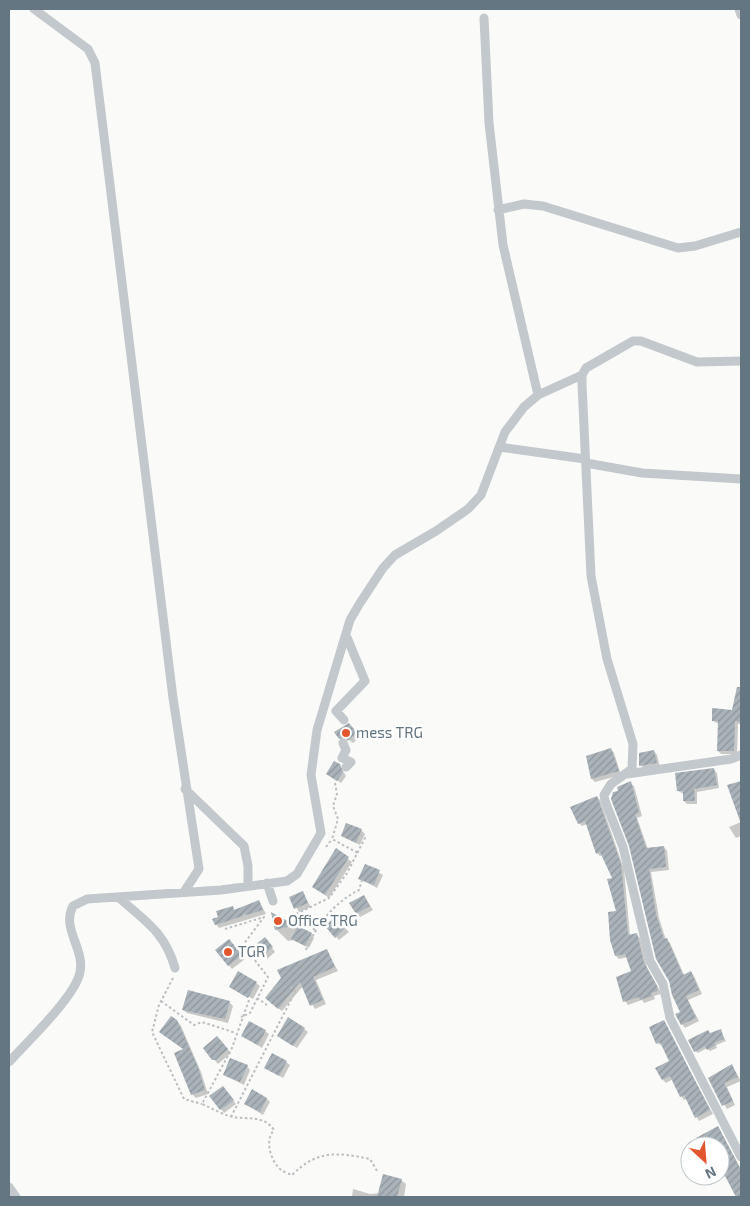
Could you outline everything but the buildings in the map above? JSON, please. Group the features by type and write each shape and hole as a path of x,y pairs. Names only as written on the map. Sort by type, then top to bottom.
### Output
{"street":[{"path":"34,9 88,49 95,63 185,788 199,869 184,892"},
{"path":"739,9 741,15"},
{"path":"484,18 489,123 503,245 538,395"},
{"path":"498,210 524,204 543,206 678,248 695,246 741,232"},
{"path":"9,1062 78,981 80,960 68,921 73,906 88,899 184,892 287,881 297,874 321,833 311,776 312,762 317,730 350,620 383,568 408,545 436,531 468,508 481,495 505,432 524,407 538,395 582,375 592,363 633,342 642,341 697,362 741,362"},
{"path":"582,375 590,576 607,659 633,744 632,769 611,784 604,795 623,846 650,961 663,984 670,1018 741,1157"},
{"path":"499,447 586,461 642,473 741,479"},
{"path":"344,720 336,711 365,682 346,635"},
{"path":"342,744 346,750 342,758 351,762 346,768"},
{"path":"627,774 731,759 741,754"},
{"path":"185,788 244,846 248,866 248,886"},
{"path":"267,883 273,901"},
{"path":"118,897 161,936 169,948 175,968"},
{"path":"9,1187 16,1197"}],"path":[{"path":"335,783 337,794 333,806 338,819 332,839 358,853"},
{"path":"315,930 296,914 329,898 358,853 365,838 359,834"},
{"path":"306,950 315,930 348,896 359,890 362,880"},
{"path":"225,929 264,917 243,945 268,977 250,1013 241,1017"},
{"path":"175,968 172,984 161,1001 152,1032 184,1099 202,1104 231,1117 251,1116 270,1125 274,1130 268,1143 271,1154 281,1170 292,1175 307,1161 331,1153 370,1159 377,1171"},
{"path":"231,1117 295,992 290,986"},
{"path":"257,998 267,1005"},
{"path":"202,1104 232,1048 248,1000"},
{"path":"161,1001 194,1025 202,1022 236,1033"}],"place":[{"name":"mess TRG","path":"346,733"},
{"name":"Office TRG","path":"278,921"},
{"name":"TGR","path":"228,952"}]}
